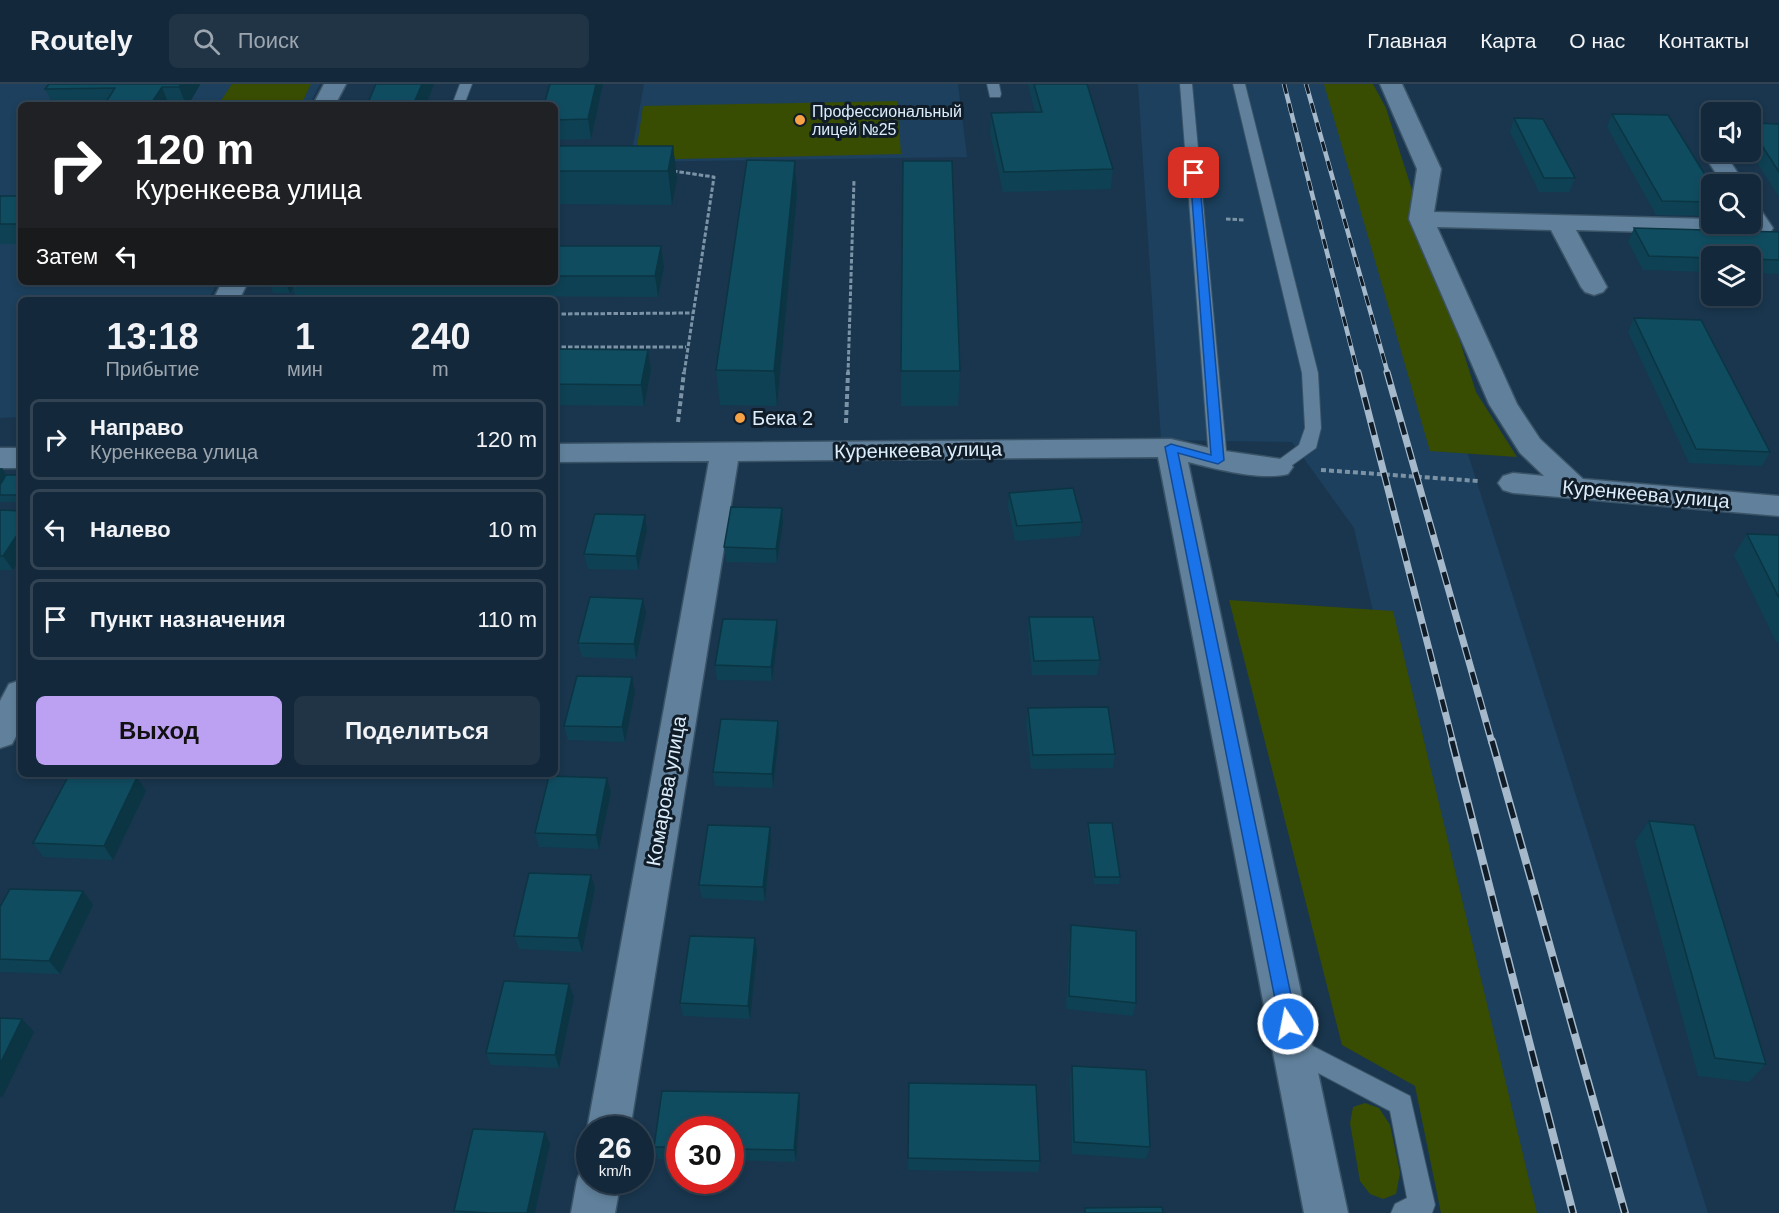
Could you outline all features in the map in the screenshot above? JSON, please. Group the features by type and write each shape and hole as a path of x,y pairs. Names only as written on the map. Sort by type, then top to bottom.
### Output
{"street":[{"path":"326,102 335,84"},
{"path":"1391,84 1429,169 1421,219 1503,404 1530,446 1573,487"},
{"path":"1421,219 1560,223 1764,223"},
{"path":"1560,223 1594,287"},
{"path":"1171,447 1326,1213"},
{"name":"Куренкеева улица","path":"558,453 1171,447 1218,460 1278,467"},
{"name":"Комарова улица","path":"610,1116 725,452"},
{"path":"0,458 18,458"},
{"name":"Куренкеева улица","path":"1513,483 1779,506"},
{"path":"0,734 18,699"},
{"path":"593,1213 596,1194"}],"lane":[{"path":"459,102 466,84"},
{"path":"1186,84 1218,460"},
{"path":"1239,84 1310,373 1313,428 1307,448 1278,467"},
{"path":"1293,1047 1401,1104 1422,1205 1404,1213"}],"path":[{"path":"669,171 714,177 687,347 677,432"},
{"path":"845,450 854,180"},
{"path":"1197,218 1273,221"},
{"path":"558,314 692,313"},
{"path":"558,347 687,347"},
{"path":"1278,467 1513,483"}],"shaded area":[{"path":"0,84 320,84 311,102 18,102 18,285 216,285 210,297 18,297 18,417 0,418"},
{"name":"Профессиональный лицей №25","path":"644,84 958,84 967,157 630,162"},
{"path":"1138,84 1351,84 1708,1213 1510,1213 1354,528 1292,442 1161,440"}],"green space":[{"path":"232,84 311,84 302,102 220,102"},
{"path":"1324,84 1373,84 1386,108 1476,392 1517,457 1430,451"},
{"path":"897,101 901,154 635,160 643,106"},
{"path":"1229,600 1393,611 1537,1213 1441,1213 1415,1086 1342,1045"},
{"path":"1365,1103 1379,1108 1390,1125 1400,1173 1396,1194 1383,1199 1370,1194 1360,1181 1350,1123 1353,1107"}],"building":[{"path":"49,84 181,84 179,87 162,87 152,102 106,102 115,88 45,89"},
{"path":"376,84 422,84 414,102 368,102"},
{"path":"550,84 596,84 588,119 558,120 558,102 545,102"},
{"path":"1034,84 1087,84 1113,169 1004,172 991,113 1042,112"},
{"path":"1612,114 1668,115 1705,174 1701,174 1701,202 1662,201"},
{"path":"1514,118 1543,119 1575,178 1544,178"},
{"path":"1761,123 1779,124 1779,172 1761,144"},
{"path":"558,146 673,146 668,171 558,171"},
{"path":"747,160 795,161 774,371 716,370"},
{"path":"903,161 952,161 960,371 901,371"},
{"path":"0,196 18,196 18,224 0,224"},
{"path":"1634,228 1701,230 1701,234 1779,232 1779,260 1761,259 1761,246 1701,246 1701,258 1649,256"},
{"path":"558,246 661,246 655,276 558,276"},
{"path":"1634,318 1701,320 1770,452 1696,449"},
{"path":"558,349 648,350 641,385 558,384"},
{"path":"6,475 18,475 18,495 0,495 0,485"},
{"path":"1073,488 1082,522 1017,526 1009,493"},
{"path":"731,507 782,508 776,549 724,547"},
{"path":"0,510 18,511 18,534 3,556 0,556"},
{"path":"595,514 645,515 636,556 584,554"},
{"path":"1747,534 1779,535 1779,598"},
{"path":"590,597 643,599 634,644 578,643"},
{"path":"1029,617 1093,617 1100,660 1034,661"},
{"path":"723,619 777,620 771,667 715,665"},
{"path":"577,676 632,677 622,727 564,726"},
{"path":"1108,707 1115,754 1033,755 1028,708"},
{"path":"721,719 778,721 772,774 713,772"},
{"path":"68,777 137,777 104,846 33,843"},
{"path":"549,777 607,778 596,835 535,833"},
{"path":"1649,821 1694,825 1766,1064 1715,1058"},
{"path":"1088,823 1112,823 1120,877 1095,877"},
{"path":"708,825 770,827 763,887 699,885"},
{"path":"529,873 591,875 578,938 514,936"},
{"path":"10,889 83,891 49,961 0,959 0,907"},
{"path":"1071,925 1136,931 1136,1003 1069,996"},
{"path":"690,936 755,938 748,1006 680,1003"},
{"path":"504,981 569,984 555,1055 486,1053"},
{"path":"0,1018 22,1019 0,1064"},
{"path":"1072,1066 1146,1070 1150,1147 1074,1142"},
{"path":"909,1083 1036,1085 1040,1161 908,1158"},
{"path":"662,1091 799,1093 794,1150 744,1149 744,1116 666,1116 666,1147 654,1147"},
{"path":"473,1129 545,1132 527,1213 454,1211"},
{"path":"1162,1207 1163,1213 1085,1213 1085,1208"}],"railway":[{"path":"1284,84 1358,374"},
{"path":"1306,84 1388,374"},
{"path":"1358,372 1453,743"},
{"path":"1387,372 1492,743"},
{"path":"1452,741 1573,1213"},
{"path":"1492,741 1625,1213"}],"place":[{"name":"Профессиональный лицей №25","path":"800,120"},
{"name":"Бека 2","path":"740,418"}],"route":[{"path":"1194,173 1218,460 1171,447 1288,1024"}]}
